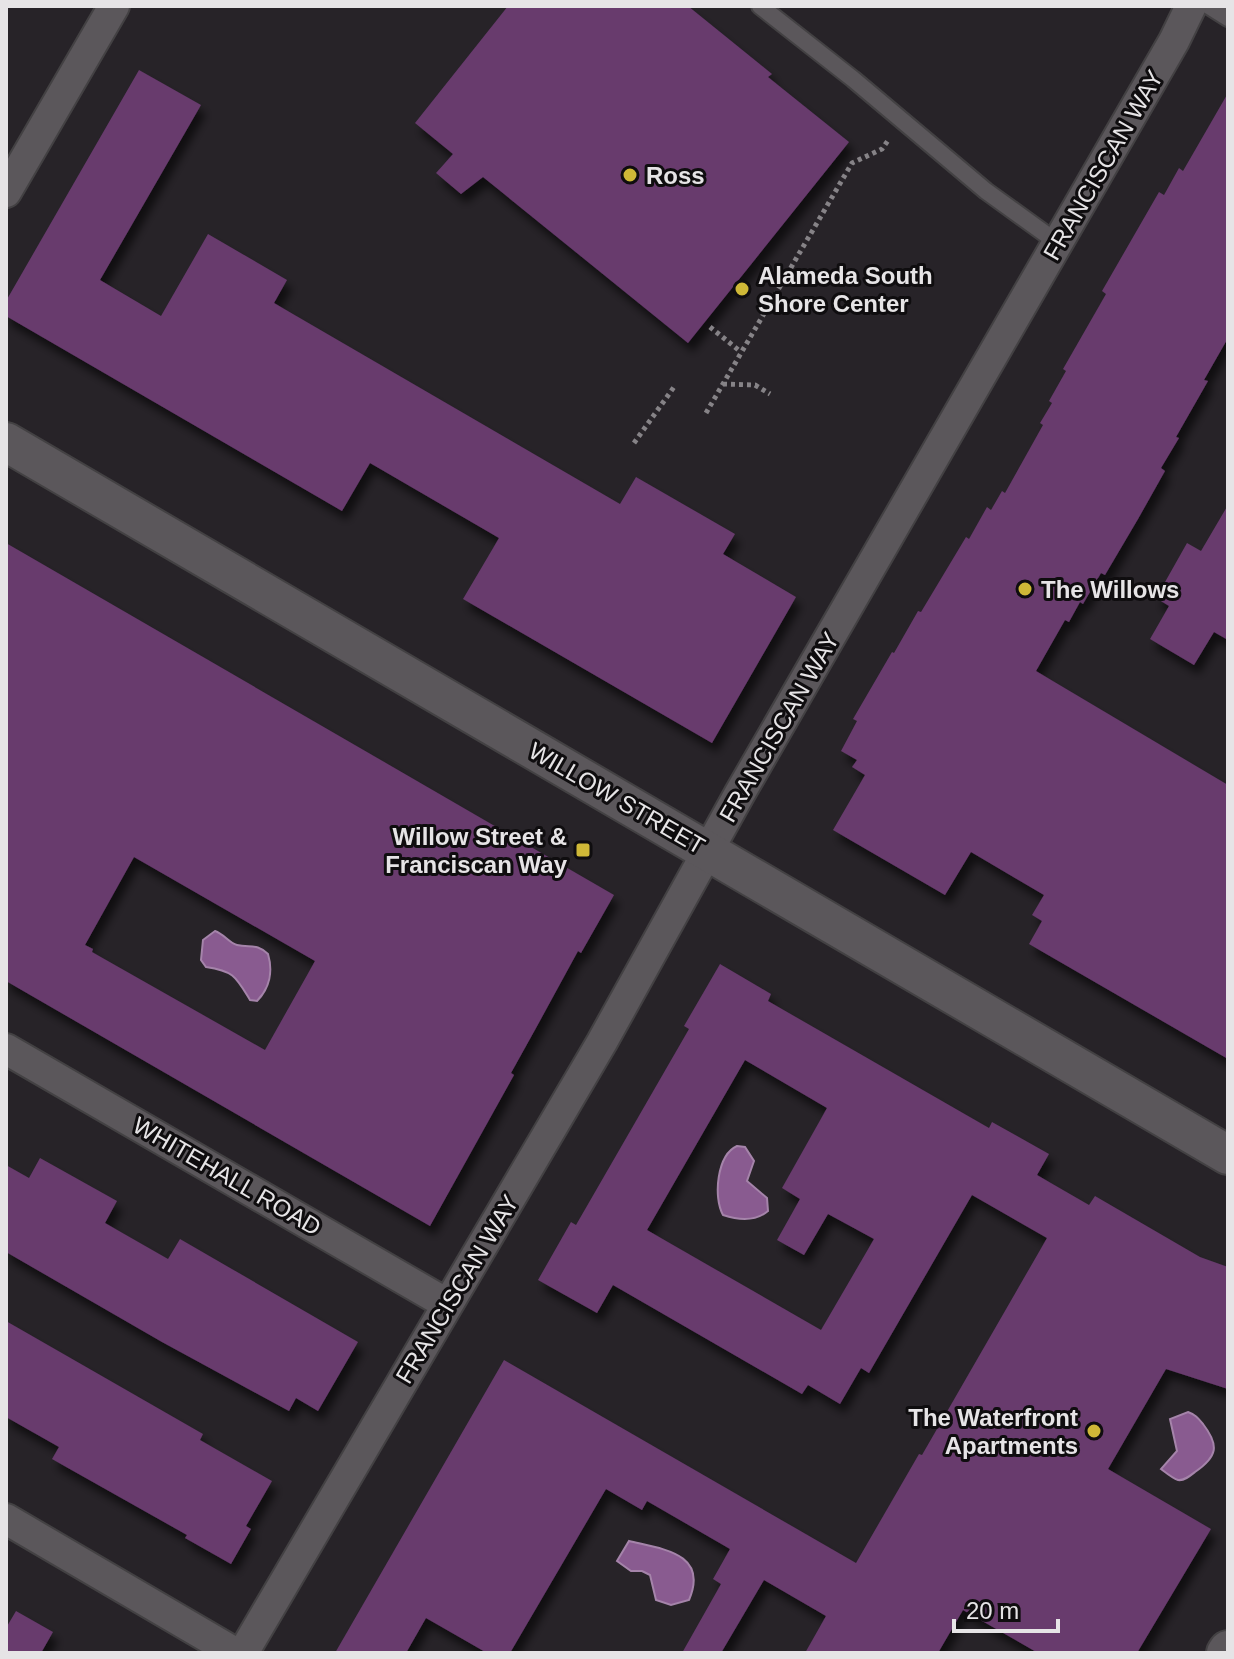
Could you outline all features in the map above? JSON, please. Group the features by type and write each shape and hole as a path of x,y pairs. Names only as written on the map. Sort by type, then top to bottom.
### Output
{"street":[{"path":"6,192 114,6"},
{"name":"FRANCISCAN WAY","path":"243,1653 602,1042 755,766 1174,41 1191,6"},
{"name":"WILLOW STREET","path":"6,442 1228,1155"},
{"name":"WHITEHALL ROAD","path":"6,1049 447,1304"},
{"path":"6,1519 235,1653"}],"lane":[{"path":"760,6 986,191 1058,243"},
{"path":"1209,6 1228,18"}],"path":[{"path":"706,413 852,163 882,149 902,120"},
{"path":"710,327 741,352"},
{"path":"723,384 755,385 770,394"},
{"path":"634,443 674,387"}],"shaded area":[{"path":"215,931 234,944 257,947 268,954 269,979 257,1001 250,1000 233,976 206,967 201,960 203,940"},
{"path":"737,1146 745,1147 754,1161 747,1181 767,1198 768,1211 763,1215 740,1219 723,1215 718,1198 721,1167 730,1151"},
{"path":"1188,1412 1198,1418 1208,1432 1214,1451 1202,1467 1187,1478 1178,1480 1161,1469 1177,1451 1170,1419"},
{"path":"629,1541 668,1551 688,1563 694,1584 689,1600 671,1605 656,1600 650,1575 631,1571 617,1561"}],"building":[{"name":"Ross","path":"508,6 688,6 772,74 768,77 849,142 688,343 483,177 461,194 436,173 453,154 415,123"},
{"path":"139,70 201,105 100,280 161,316 208,234 287,280 274,303 620,504 636,477 735,534 723,554 796,597 712,743 463,599 499,538 370,463 342,511 6,316 6,301"},
{"name":"The Willows","path":"1228,93 1228,338 1161,468 1165,471 1138,519 1105,575 1101,573 1069,622 1065,620 1036,671 1228,785 1228,1059 1029,944 1042,921 1032,915 1044,895 971,852 945,895 833,830 865,775 852,767 857,760 841,751 857,721 853,719 966,537 969,539 987,507 991,510 1002,491 1005,493 1043,425 1040,423 1052,403 1049,401 1066,371 1063,369 1106,294 1102,291 1159,192 1164,195 1179,168 1183,171"},
{"path":"1228,505 1228,640 1214,632 1194,665 1150,639 1169,606 1156,598 1187,543 1201,551"},
{"path":"6,543 614,895 581,953 578,951 511,1073 514,1075 430,1226 6,981","holes":["134,857 315,961 265,1050 92,952 93,949 85,945"]},
{"path":"720,964 771,994 768,1001 989,1128 992,1122 1049,1154 1037,1175 1089,1205 1095,1196 1200,1257 1228,1267 1228,1389 1166,1369 1108,1469 1211,1529 1137,1653 1038,1653 963,1610 938,1653 805,1653 826,1616 764,1580 721,1653 682,1653 721,1584 713,1579 730,1549 647,1501 642,1510 606,1489 510,1653 487,1653 426,1618 406,1653 335,1653 504,1360 856,1563 1047,1238 972,1195 869,1373 861,1368 840,1404 808,1385 802,1394 613,1285 597,1313 538,1280 571,1222 576,1225 689,1029 684,1026","holes":["745,1060 827,1108 782,1188 800,1199 777,1240 804,1255 828,1214 874,1239 821,1330 647,1230"]},
{"path":"40,1158 117,1201 105,1223 168,1259 180,1239 358,1342 318,1411 296,1398 289,1411 6,1252 6,1165 29,1178"},
{"path":"6,1321 203,1434 200,1440 272,1481 246,1526 251,1529 231,1564 185,1538 187,1535 52,1459 59,1447 6,1417"},
{"path":"16,1611 53,1632 41,1653 6,1653 6,1628"}],"place":[{"name":"Ross","path":"630,175"},
{"name":"Alameda South Shore Center","path":"742,289"},
{"name":"The Willows","path":"1025,589"},
{"name":"Willow Street & Franciscan Way","path":"583,850"},
{"name":"The Waterfront Apartments","path":"1094,1431"}]}
